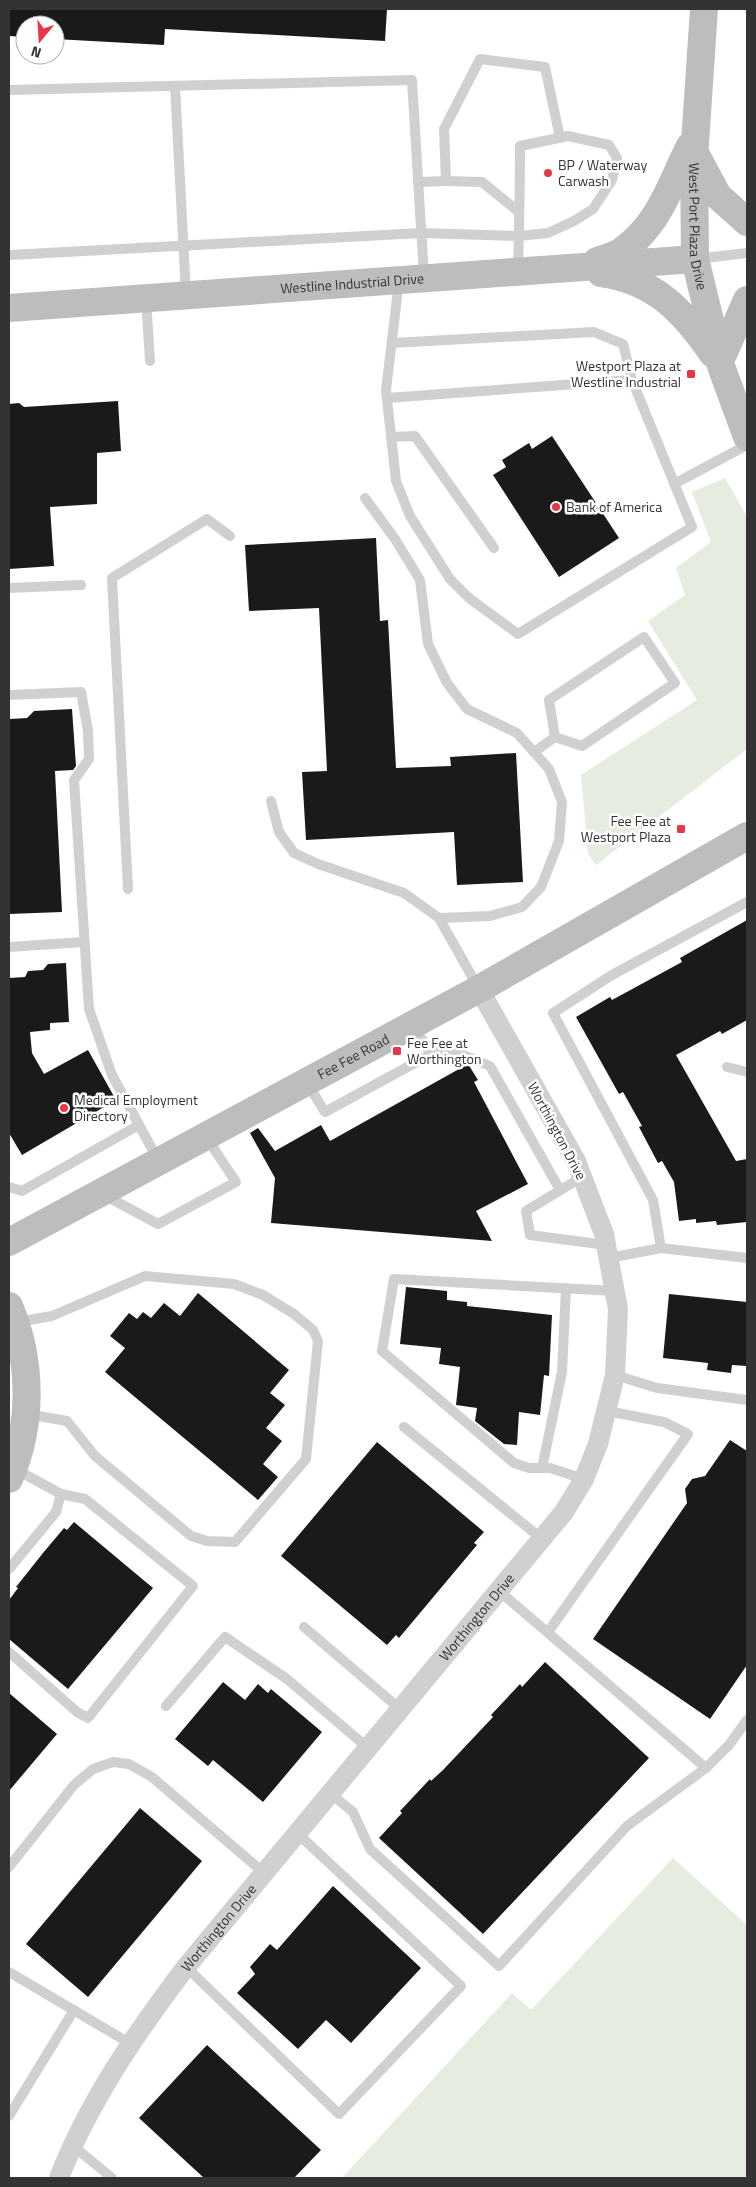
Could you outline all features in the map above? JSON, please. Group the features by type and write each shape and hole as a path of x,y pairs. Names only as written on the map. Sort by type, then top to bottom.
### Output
{"street":[{"name":"West Port Plaza Drive","path":"704,9 696,144 695,260 721,363 747,437"},
{"path":"696,144 708,182 718,196 747,222"},
{"path":"572,268 621,252 656,217 671,191 682,162 696,144"},
{"name":"Westline Industrial Drive","path":"9,308 695,260"},
{"path":"572,268 608,274 640,284 662,295 701,337 721,363"},
{"path":"721,363 747,300"},
{"name":"Fee Fee Road","path":"9,1242 479,989 747,836"},
{"name":"Worthington Drive","path":"58,2178 72,2145 100,2093 131,2044 186,1967 564,1512 584,1479 598,1444 615,1375 618,1309 604,1234 576,1161 479,989"},
{"path":"11,1473 26,1414 26,1370 12,1314"}],"lane":[{"path":"446,181 444,129 480,58 545,67 560,138"},
{"path":"9,90 412,80 421,233 412,279 392,344 387,398 396,481 406,507 445,571 469,598 518,634 692,526 632,380 622,344 594,332 392,344"},
{"path":"174,86 186,295"},
{"path":"9,255 183,244 421,233 519,236 548,233 574,221 593,209 612,180 618,158 609,145 568,136 520,146 519,236 518,272"},
{"path":"418,182 482,182 519,212"},
{"path":"695,260 747,253"},
{"path":"146,298 150,361"},
{"path":"387,398 632,380"},
{"path":"391,437 415,436 494,548"},
{"path":"674,484 747,445"},
{"path":"364,498 395,539 420,580 428,644 447,683 467,709 517,732 549,769 562,802 558,841 541,887 522,907 490,916 439,918"},
{"path":"128,888 112,578 208,519 230,536"},
{"path":"9,588 81,585"},
{"path":"644,637 675,683 582,746 555,737 549,700 644,637"},
{"path":"9,695 81,692 88,732 89,759 74,780 89,1009 112,1075 158,1162"},
{"path":"534,752 555,737"},
{"path":"272,801 279,832 294,853 318,864 404,893 439,918 479,989"},
{"path":"660,1248 653,1200 553,1013 612,974 747,902"},
{"path":"9,947 84,942"},
{"path":"412,1025 431,1054"},
{"path":"306,1082 325,1112 444,1047 490,1066 560,1190"},
{"path":"727,1067 747,1072"},
{"path":"9,1187 22,1191 139,1125"},
{"path":"101,1193 158,1224 236,1182 206,1136"},
{"path":"582,1177 526,1211 530,1235 608,1251 660,1248 747,1258"},
{"path":"12,1314 52,1316 145,1276 234,1284 256,1292 294,1314 313,1330 318,1341 306,1459 235,1542 207,1541 192,1536 95,1456 67,1421 26,1414"},
{"path":"584,1479 550,1468 529,1468 514,1463 382,1351 394,1279 615,1291"},
{"path":"542,1468 562,1372 566,1288"},
{"path":"615,1375 657,1388 747,1400"},
{"path":"548,1632 688,1434 664,1422 607,1411"},
{"path":"404,1427 542,1539"},
{"path":"9,1652 77,1712 88,1718 193,1586 85,1499 61,1494 11,1473"},
{"path":"9,1569 56,1512 61,1494"},
{"path":"499,1591 706,1768"},
{"path":"304,1627 400,1710"},
{"path":"166,1706 225,1636 287,1679 368,1748"},
{"path":"330,1793 353,1812 370,1849 499,1966 627,1826 706,1768 730,1745 747,1720"},
{"path":"9,1867 74,1785 93,1769 113,1762 129,1764 152,1777 264,1873"},
{"path":"186,1967 339,2114 461,1986 298,1833"},
{"path":"9,1972 131,2044"},
{"path":"9,2116 74,2010"},
{"path":"72,2145 112,2178"}],"shaded area":[{"path":"725,478 747,517 747,749 596,865 588,854 581,775 697,700 648,621 685,595 676,568 711,542 692,492"},
{"path":"673,1858 747,1925 747,2178 342,2178 512,1993 531,2010"}],"building":[{"path":"9,9 387,9 385,41 165,29 164,45 65,40 65,15 15,15 15,36 9,36"},
{"path":"118,401 121,451 97,453 97,504 50,507 54,566 9,569 9,404 19,403 24,407"},
{"name":"Bank of America","path":"552,436 619,538 559,577 493,475 506,467 502,460 529,443 532,449"},
{"path":"376,538 380,621 388,620 396,768 451,766 450,757 516,753 523,882 457,885 454,832 306,840 302,772 327,771 319,608 249,611 245,545"},
{"path":"72,709 76,766 73,770 55,771 62,912 9,914 9,719 27,718 34,711"},
{"path":"747,920 747,1020 722,1034 720,1031 676,1055 736,1161 747,1159 747,1222 717,1225 716,1221 696,1223 696,1219 679,1221 674,1182 662,1161 658,1163 639,1127 642,1126 623,1092 619,1094 576,1017 610,997 612,1000 682,962 680,958"},
{"path":"66,963 69,1022 50,1023 50,1030 30,1032 32,1053 44,1074 88,1050 116,1100 22,1155 9,1133 9,978 25,977 28,971 43,970 48,964"},
{"path":"468,1064 478,1080 474,1082 528,1184 476,1211 492,1241 271,1223 275,1178 250,1133 258,1128 275,1151 321,1125 330,1141"},
{"path":"406,1287 447,1291 447,1300 467,1302 467,1306 552,1315 549,1376 544,1375 540,1415 519,1412 517,1445 504,1444 475,1421 477,1408 456,1405 460,1367 439,1364 441,1348 400,1344"},
{"path":"198,1293 289,1370 270,1393 285,1405 266,1428 282,1441 263,1464 278,1477 258,1500 105,1372 125,1348 110,1336 129,1313 137,1319 143,1312 151,1318 164,1303 180,1316"},
{"path":"669,1294 747,1302 747,1366 732,1365 731,1373 707,1370 708,1363 663,1358"},
{"path":"730,1440 747,1451 747,1665 710,1719 593,1639 687,1503 685,1489 692,1479 705,1476"},
{"path":"377,1442 484,1532 474,1543 477,1545 399,1638 396,1635 387,1645 281,1556"},
{"path":"74,1522 153,1588 68,1689 9,1639 9,1600 18,1588 16,1587 43,1553 64,1528 67,1530"},
{"path":"545,1662 649,1758 483,1934 379,1838 402,1813 400,1811 430,1779 431,1781 443,1770 493,1717 491,1715 520,1684 522,1687"},
{"path":"223,1682 245,1700 258,1684 268,1693 271,1689 322,1732 263,1802 213,1760 208,1766 175,1739"},
{"path":"9,1693 57,1734 9,1791"},
{"path":"140,1808 202,1861 88,1997 26,1944"},
{"path":"333,1886 421,1968 351,2043 326,2020 298,2049 237,1993 255,1974 250,1967 270,1944 277,1950"},
{"path":"207,2045 321,2150 294,2178 204,2178 139,2118"}],"place":[{"name":"BP / Waterway Carwash","path":"548,173"},
{"name":"Westport Plaza at Westline Industrial","path":"691,374"},
{"name":"Bank of America","path":"556,507"},
{"name":"Fee Fee at Westport Plaza","path":"681,829"},
{"name":"Fee Fee at Worthington","path":"397,1051"},
{"name":"Medical Employment Directory","path":"64,1108"}]}
